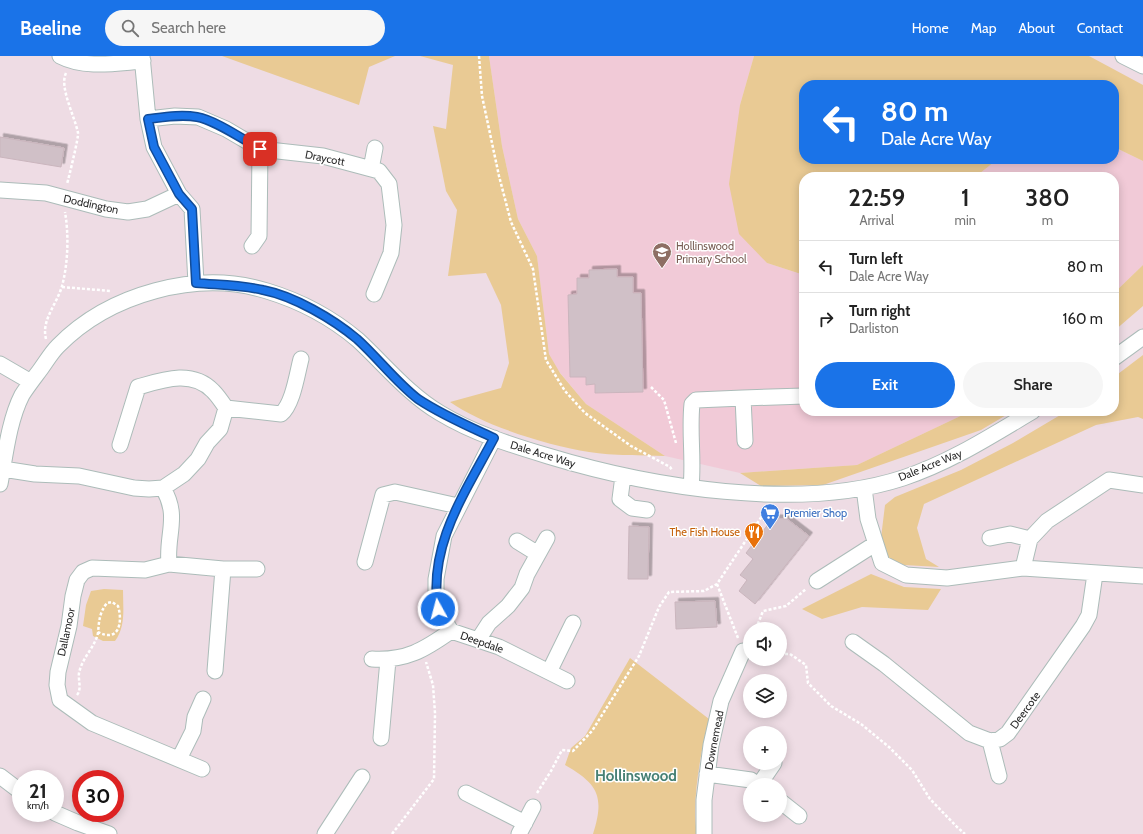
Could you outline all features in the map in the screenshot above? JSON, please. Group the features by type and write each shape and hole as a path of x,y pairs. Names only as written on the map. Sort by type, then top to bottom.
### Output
{"street":[{"path":"1123,56 1143,66"},
{"path":"66,59 107,63 142,58 148,119 154,147 179,194 192,209 196,283"},
{"name":"Draycott","path":"148,119 175,116 198,117 226,129 260,149 323,156 379,171 389,184 394,226 390,253 374,294"},
{"path":"371,169 375,148"},
{"path":"252,246 259,236 260,149"},
{"name":"Doddington","path":"0,190 46,193 106,209 128,212 147,209 179,194"},
{"name":"Dale Acre Way","path":"0,484 12,426 22,396 50,356 63,342 103,312 145,293 196,283 232,285 264,290 297,302 324,316 356,339 417,397 442,414 494,438 583,467 623,476 686,487 772,493 816,493 864,488 903,478 966,451 1025,416"},
{"path":"1119,354 1143,337"},
{"path":"120,445 138,387 171,377 198,380 213,390 226,408 274,415 281,414 286,410 301,359"},
{"path":"0,364 32,382"},
{"path":"686,487 693,463 692,404 696,400 799,396"},
{"path":"743,398 745,440"},
{"path":"3,469 35,474 79,476 134,488 163,488 184,474 198,459 207,443 220,429 226,408"},
{"name":"Deepdale","path":"494,438 444,536 436,579 438,609 451,632 499,647 567,681"},
{"path":"623,476 620,498 632,508 647,510"},
{"path":"1023,568 1030,540 1047,521 1109,480 1143,484"},
{"path":"163,488 170,501 173,515 167,549 169,564"},
{"path":"864,488 868,519 882,563 906,575 947,578 1023,568 1143,576"},
{"path":"365,562 383,495 395,492 458,506"},
{"path":"990,538 1010,534 1030,540"},
{"path":"478,640 489,623 515,598 547,538"},
{"path":"517,541 538,554"},
{"path":"817,581 875,544"},
{"name":"Dallamoor","path":"202,769 92,723 60,700 57,685 58,672 77,580 83,572 92,568 145,570 169,564 223,569 257,569"},
{"path":"215,671 223,569"},
{"name":"Deercote","path":"990,741 1000,739 1008,733 1083,626 1090,609 1095,574"},
{"path":"549,672 573,623"},
{"path":"372,659 388,660 422,651 451,632"},
{"path":"853,642 884,664 969,733 990,741 999,776"},
{"name":"Downemead","path":"704,834 704,800 707,774 721,701 743,651"},
{"path":"381,738 388,660"},
{"path":"178,759 193,731 195,717 203,699"},
{"path":"707,774 743,779"},
{"path":"0,776 12,785"},
{"path":"328,829 362,776"},
{"path":"466,793 522,828 533,807"},
{"path":"787,807 799,816"},
{"path":"64,816 109,834"}],"path":[{"path":"479,56 482,96 499,176 511,222 533,269 546,360 565,391 585,413 631,446 670,467 686,487"},
{"path":"50,356 44,330 62,287 66,267 66,217 63,198 79,135 66,92 64,76 66,59"},
{"path":"62,287 116,292"},
{"path":"651,387 664,400 677,448"},
{"path":"533,807 537,793 562,750 573,751 592,731 639,656 659,607 669,592 704,591 718,584 767,511 772,493"},
{"path":"759,622 763,611 786,606 817,581"},
{"path":"718,584 743,651"},
{"path":"72,710 77,704 74,699 79,692 79,673 98,632 97,628 102,608 107,603 112,602 118,606 120,618 116,632 112,636 105,636 98,632"},
{"path":"392,834 434,779 435,713 433,685 422,651"},
{"path":"787,654 790,654 806,665 808,683 831,706 861,724 889,747 912,770 930,799 965,834"}],"shaded area":[{"path":"222,56 395,56 369,67 359,105"},
{"path":"420,56 489,56 502,146 518,219 537,256 549,354 560,373 586,404 665,456 618,455 589,452 554,445 498,427 464,411 450,402 501,388 509,363 501,305 486,273 448,276 457,210 446,191 433,126 446,129 453,65"},
{"name":"Hollinswood Primary School","path":"489,56 754,56 740,105 767,263 799,273 799,416 960,416 857,465 740,473 665,456 586,404 557,369 549,354 537,256 518,219 502,146"},
{"path":"754,56 1089,56 1143,85 1143,161 1119,149 1119,80 799,80 799,164 992,164 981,172 799,172 799,273 767,263 739,234 729,184 740,105"},
{"path":"1119,149 1143,161 1143,265 1119,288 1119,172 981,172 992,164 1119,164"},
{"path":"1143,265 1143,306 1119,327 1119,288"},
{"path":"1143,355 1143,419 1138,417 1096,425 924,504 917,528 926,559 939,567 904,565 887,557 881,538 885,505 895,497 961,470 1013,443 1059,416 1119,416 1119,373"},
{"path":"960,416 1005,416 981,430 823,485 761,486 740,473 857,465"},
{"path":"871,574 904,587 941,589 928,610 862,607 822,619 802,609"},
{"path":"104,589 123,590 122,623 119,635 115,641 103,641 93,636 92,629 83,626 86,605 91,591"},
{"path":"630,658 709,719 700,761 696,792 695,821 697,834 593,834 597,821 598,810 596,792 585,778 565,765 571,748 585,736"}],"building":[{"path":"0,137 64,148 61,167 0,157"},
{"path":"617,269 617,277 633,277 633,293 641,293 643,392 595,393 595,384 586,385 586,377 570,377 568,295 577,294 577,278 589,278 589,270"},
{"path":"773,518 787,519 809,536 755,604 739,591 747,580 740,575 753,559 746,553"},
{"path":"629,526 649,527 648,579 628,579"},
{"path":"715,601 717,627 676,629 675,602"}],"place":[{"name":"Hollinswood Primary School","path":"662,269"},
{"name":"Premier Shop","path":"770,530"},
{"name":"The Fish House","path":"754,549"}],"district":[{"name":"Hollinswood","path":"636,776"}],"route":[{"path":"260,149 226,129 198,117 175,116 148,119 154,147 179,194 192,209 196,283 232,285 264,290 297,302 324,316 356,339 417,397 442,414 494,438 444,536 436,579 438,609"}]}
